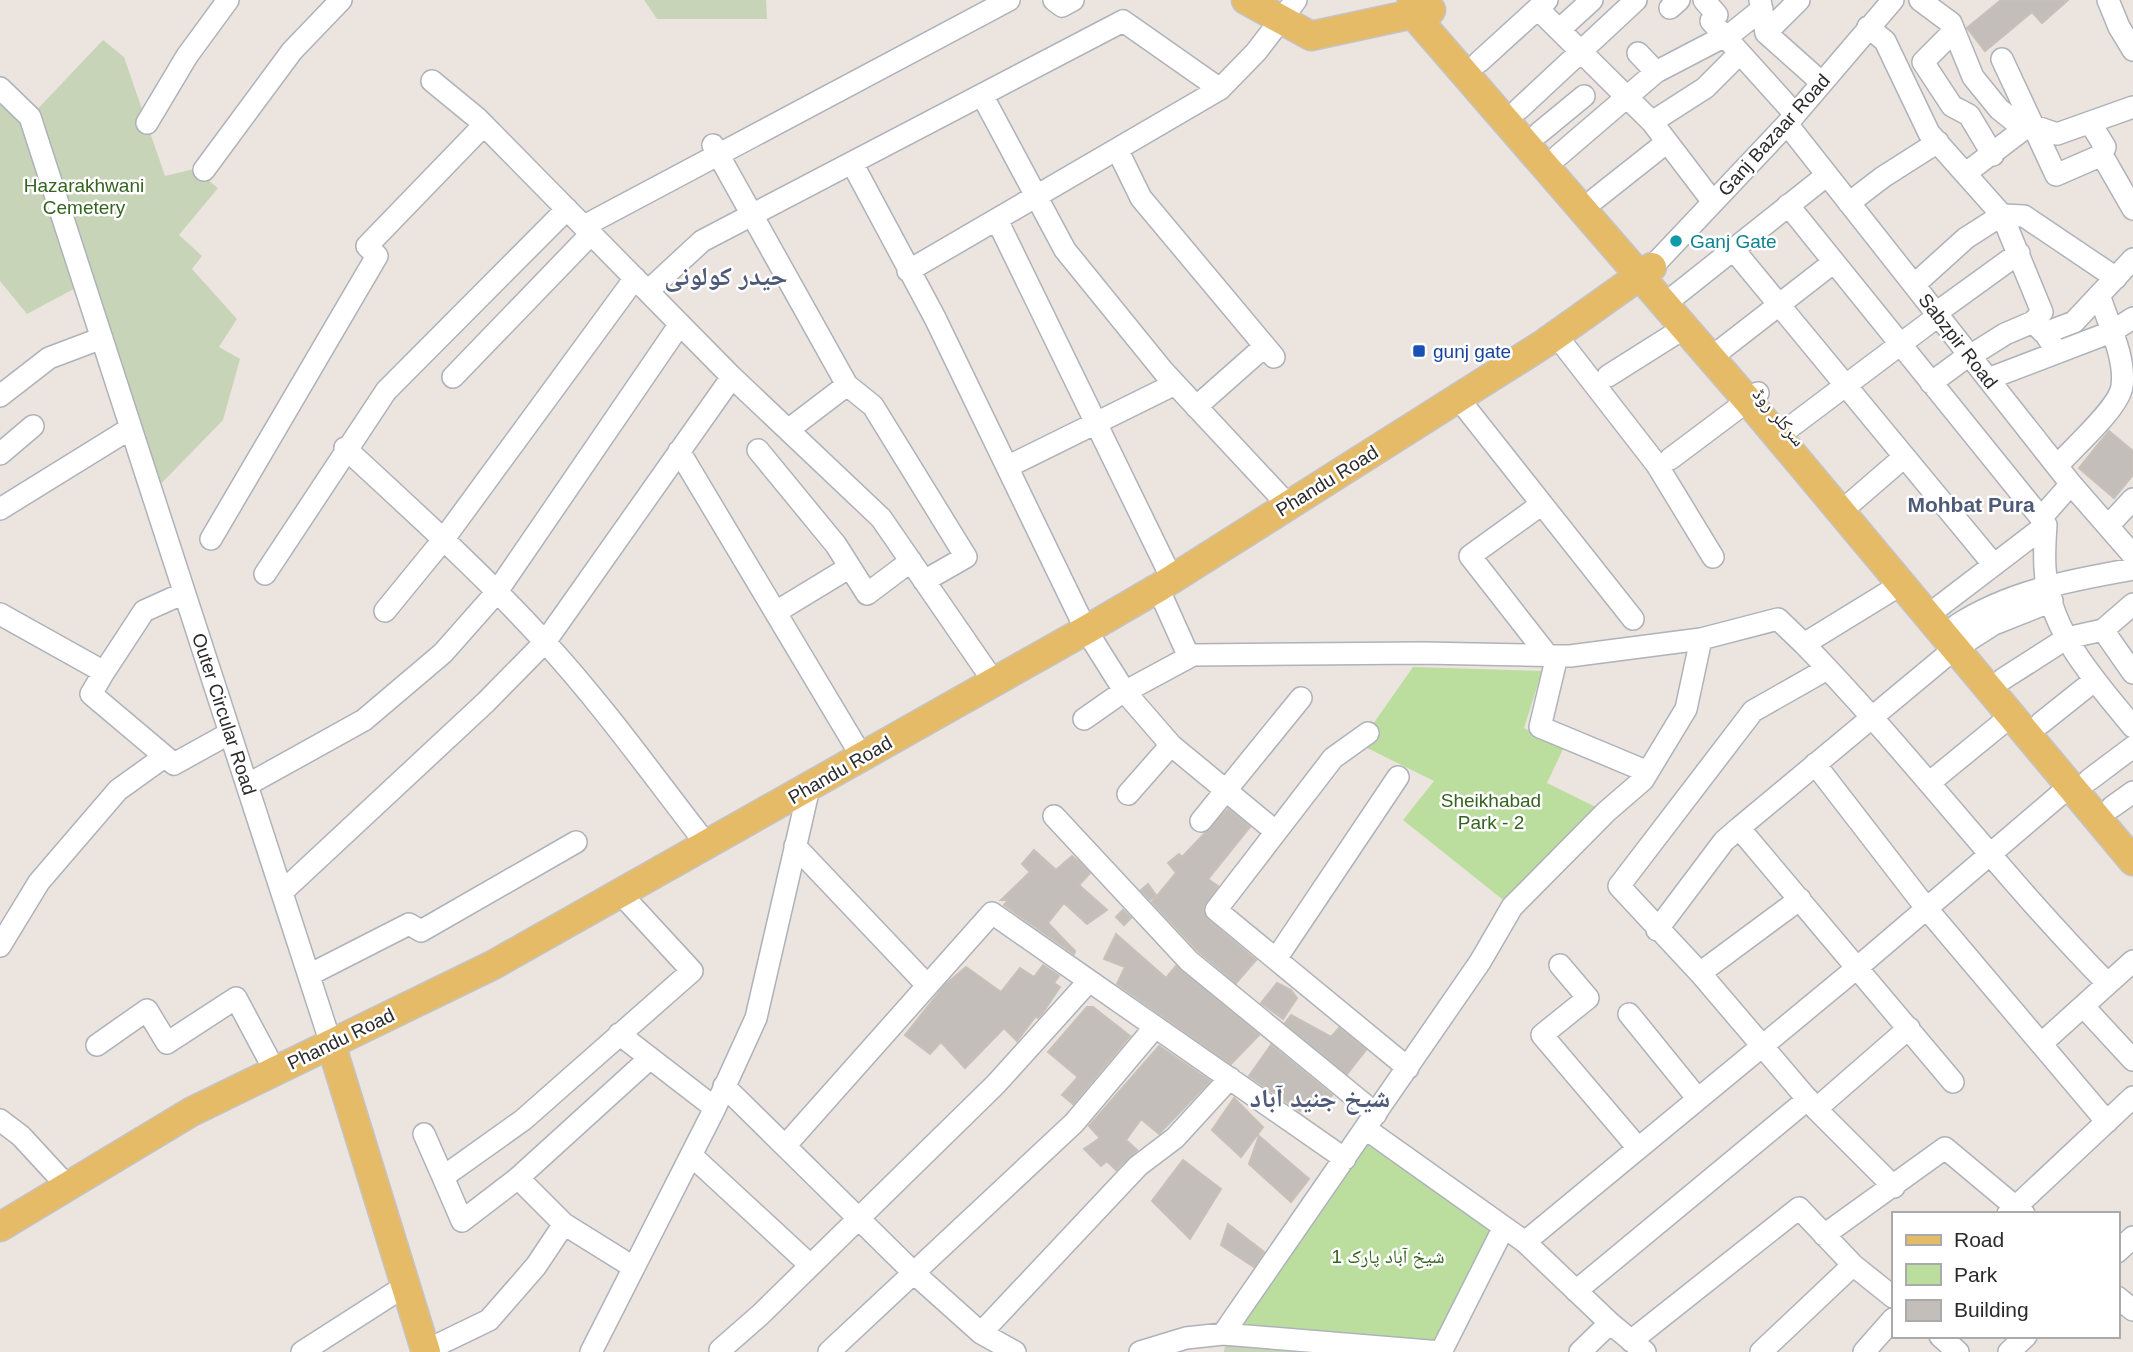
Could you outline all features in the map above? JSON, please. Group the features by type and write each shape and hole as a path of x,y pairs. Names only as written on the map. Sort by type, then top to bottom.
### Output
{"main road":[{"path":"1246,0 1289,10 1311,36 1425,6 1646,271 1685,328 1754,398 1908,581 1955,630 2011,716 2081,780 2133,861"},
{"name":"سرکلر روڈ","path":"1425,6 1479,62 1595,199 1646,271 1676,295 1722,349 1754,398 1789,428 1852,502 1908,581 2003,679 2040,723 2081,780 2122,799 2133,832"},
{"name":"Phandu Road","path":"0,1227 191,1112 493,965 1086,630 1165,583 1556,335 1646,271"},
{"name":"Outer Circular Road","path":"331,1044 426,1352"}],"street":[{"path":"147,123 187,56 228,0"},
{"path":"204,170 292,51 341,0"},
{"path":"453,377 587,230 716,150 1009,0"},
{"path":"1054,0 1062,6 1073,0"},
{"path":"1559,30 1592,0"},
{"path":"1519,109 1636,0"},
{"name":"Sabzpir Road","path":"1704,0 1717,15 1711,20 1790,118 1849,203 2071,484 2133,555"},
{"path":"1766,33 1799,0"},
{"name":"Ganj Bazaar Road","path":"1646,271 1790,118 1893,0"},
{"path":"1920,0 1951,23 1973,76 1999,109 2029,127 2057,134 2133,107"},
{"path":"2108,0 2119,27 2133,50"},
{"path":"1479,62 1543,4 1559,30 1652,122 1713,202"},
{"path":"1652,122 1697,93 1730,42 1761,4"},
{"path":"1761,4 1766,33 1821,82"},
{"path":"908,271 1118,151 1220,89 1289,10"},
{"path":"385,611 641,284 702,241 1123,21 1220,89"},
{"path":"1868,27 1885,41 1929,133 2002,215 2042,312 2045,336"},
{"path":"1954,31 1923,62 1952,106 1969,115 1993,155"},
{"path":"1558,156 1657,72 1677,61 1730,42"},
{"path":"1638,53 1657,72"},
{"path":"2001,59 2029,127 2056,175 2102,155 2105,147 2091,124"},
{"path":"1677,61 1697,93"},
{"path":"1539,133 1590,102 1605,76"},
{"path":"432,81 484,125 732,377 881,518 994,682"},
{"name":"Outer Circular Road","path":"0,88 30,117 331,1044"},
{"path":"982,95 1065,250 1175,384 1287,505"},
{"path":"211,539 376,256 367,246 484,125"},
{"path":"1966,173 2029,127"},
{"path":"1595,199 1667,142"},
{"path":"1849,203 1883,177 1938,142"},
{"path":"716,150 847,385 873,406 966,557 924,581"},
{"path":"1118,151 1141,198 1270,351 1196,407"},
{"path":"2102,155 2130,197"},
{"path":"852,163 935,318 1086,630 1125,692 1171,744 1275,831"},
{"path":"1676,295 1827,174"},
{"path":"1788,205 2043,522 2045,571 2050,593 2067,638 2095,680 2133,727"},
{"path":"265,574 345,448 386,391 567,209"},
{"path":"1914,285 1966,238 2002,215 2024,216 2122,281"},
{"path":"997,220 1095,424 1165,583 1189,657"},
{"path":"1733,249 1994,565"},
{"path":"1789,428 2019,253"},
{"path":"1988,379 2027,362 2045,336 2074,322 2100,297 2122,281 2133,258"},
{"path":"1722,349 1834,262"},
{"path":"2057,466 2123,404 2121,365 2100,297"},
{"path":"1931,383 2005,334 2045,336 2111,332 2133,318"},
{"path":"247,785 364,720 443,653 496,593 680,324"},
{"path":"1608,376 1685,328"},
{"path":"2005,334 2027,362"},
{"path":"1556,335 1657,466 1713,557"},
{"path":"0,396 49,358 102,338"},
{"path":"282,892 486,702 545,642 732,377"},
{"path":"1007,467 1175,384"},
{"path":"788,430 847,385"},
{"path":"1458,397 1633,619"},
{"path":"1670,458 1754,398"},
{"path":"0,454 33,426"},
{"path":"0,509 131,428"},
{"path":"345,448 443,540 545,642 594,699 707,845"},
{"path":"758,450 836,545 867,594 911,561"},
{"path":"680,451 862,757"},
{"path":"1852,502 1904,457"},
{"path":"1955,630 1994,565 2043,522 2071,484"},
{"path":"2108,526 2133,499"},
{"path":"1542,504 1470,556 1553,656"},
{"path":"776,612 850,567"},
{"path":"1657,930 1724,841 1874,717 1955,630 1979,611 2133,569"},
{"path":"1804,644 1908,581"},
{"path":"184,593 144,611 91,694 174,764 230,733"},
{"path":"2003,679 2067,638 2103,630 2133,604"},
{"path":"0,614 104,672"},
{"path":"1084,719 1125,692 1189,657 1409,653 1553,656 1701,639 1778,619 1874,717 2044,919 2107,983"},
{"path":"2103,630 2133,673"},
{"path":"1223,1334 1480,962 1512,907 1648,772 1686,709 1701,639"},
{"path":"1553,656 1540,727 1648,772"},
{"path":"1827,669 1753,711 1619,886 1700,974 1812,1104 1894,1187"},
{"path":"2040,723 2095,680"},
{"path":"1201,821 1301,698"},
{"path":"1929,783 2011,716"},
{"path":"1368,733 1333,758 1216,911 1408,1068"},
{"path":"1128,794 1171,744"},
{"path":"1525,1242 2081,780 2133,747"},
{"path":"0,946 39,882 118,790 164,757"},
{"path":"1815,764 1927,909 2107,1122"},
{"path":"1276,960 1398,777"},
{"path":"591,1352 715,1108 756,1018 809,788"},
{"path":"1054,816 1189,961 1371,1121 1525,1242 1638,1347 1799,1208 1853,1265 1892,1296"},
{"path":"1739,828 1953,1082"},
{"path":"309,975 409,924 421,931 576,842"},
{"path":"795,846 927,985"},
{"path":"443,1177 523,1120 692,971 621,894"},
{"path":"1700,974 1800,899"},
{"path":"785,1146 992,913 1346,1159"},
{"path":"2041,1044 2133,961"},
{"path":"1560,965 1588,998 1542,1035 1638,1148"},
{"path":"720,1350 996,1084 1089,981"},
{"path":"97,1045 147,1010 167,1043 236,998 275,1071"},
{"path":"2083,1006 2133,1060"},
{"path":"1629,1014 1698,1099"},
{"path":"829,1352 1074,1123 1155,1027"},
{"path":"1576,1291 1909,1028"},
{"path":"619,1034 715,1108"},
{"path":"424,1133 463,1221 518,1178 649,1059"},
{"path":"981,1333 1138,1166 1175,1138 1230,1078"},
{"path":"724,1086 915,1273 981,1333 1016,1352"},
{"path":"1824,1236 1945,1148 2016,1211 2133,1097"},
{"path":"0,1120 21,1136 68,1187"},
{"path":"691,1155 810,1265"},
{"path":"518,1178 564,1224 633,1267"},
{"path":"426,1352 489,1320 536,1266 564,1224"},
{"path":"1140,1352 1186,1338 1223,1334 1441,1352 1504,1227"},
{"path":"2119,1250 2133,1237"},
{"path":"1761,1352 1853,1265"},
{"path":"302,1352 405,1286"},
{"path":"2119,1299 2133,1310"},
{"path":"1864,1352 1892,1320"},
{"path":"1580,1352 1610,1323"},
{"path":"1942,1338 1958,1352"},
{"path":"2010,1352 2024,1338"}],"green space":[{"path":"644,0 766,0 767,19 657,19"},
{"name":"Hazarakhwani Cemetery","path":"103,40 124,57 165,176 194,169 218,188 179,235 202,256 192,269 237,319 219,347 240,359 223,420 152,493 83,284 27,314 0,281 0,85 30,117"},
{"name":"Sheikhabad Park - 2","path":"1413,667 1542,671 1524,728 1563,749 1547,783 1606,812 1512,907 1403,820 1434,781 1359,744"},
{"name":"شیخ آباد پارک 1","path":"1366,1129 1504,1227 1441,1352 1223,1334"},
{"path":"1225,1345 1303,1350 1303,1352 1224,1352"}],"building":[{"path":"2001,0 2068,0 2042,23 2032,12 1985,51 1967,28"},
{"path":"2109,431 2133,451 2133,475 2114,498 2079,468"},
{"path":"1228,809 1250,827 1208,879 1218,886 1203,909 1208,920 1256,960 1236,983 1198,951 1152,902 1176,873 1168,863 1179,854 1182,857"},
{"path":"1034,850 1056,870 1072,856 1090,873 1079,885 1107,910 1087,924 1064,903 1048,923 1075,951 1074,954 1004,905 1008,900 1001,900 1030,872 1022,864"},
{"path":"1148,884 1156,895 1150,900 1141,890"},
{"path":"1123,910 1131,918 1124,925 1116,917"},
{"path":"1116,934 1166,978 1176,966 1259,1035 1231,1064 1117,984 1125,967 1104,959"},
{"path":"1043,965 1059,976 1054,983 1060,987 1044,1011 1038,1018 1036,1016 1017,1041 1004,1028 965,1068 941,1042 930,1054 905,1035 945,985 966,967 1001,992 1020,968 1034,977"},
{"path":"1277,983 1291,990 1297,998 1283,1019 1261,1003"},
{"path":"1087,1007 1093,1007 1130,1036 1073,1104 1062,1095 1078,1077 1048,1052"},
{"path":"1291,1015 1331,1037 1339,1028 1366,1050 1347,1074 1285,1023"},
{"path":"1271,1045 1332,1095 1321,1109 1306,1100 1300,1111 1249,1076"},
{"path":"1159,1046 1210,1081 1159,1134 1141,1119 1126,1140 1137,1150 1116,1170 1107,1161 1101,1166 1084,1149 1100,1138 1089,1126"},
{"path":"1234,1098 1263,1127 1241,1157 1212,1130"},
{"path":"1259,1136 1309,1179 1291,1202 1249,1164"},
{"path":"1183,1160 1221,1189 1190,1239 1152,1201"},
{"path":"1228,1224 1264,1252 1254,1267 1221,1245"}],"place":[{"name":"Ganj Gate","path":"1676,241"},
{"name":"gunj gate","path":"1419,351"}],"district":[{"name":"حیدر کولونی","path":"726,276"},
{"name":"Mohbat Pura","path":"1971,504"},
{"name":"شیخ جنید آباد","path":"1320,1098"}]}
